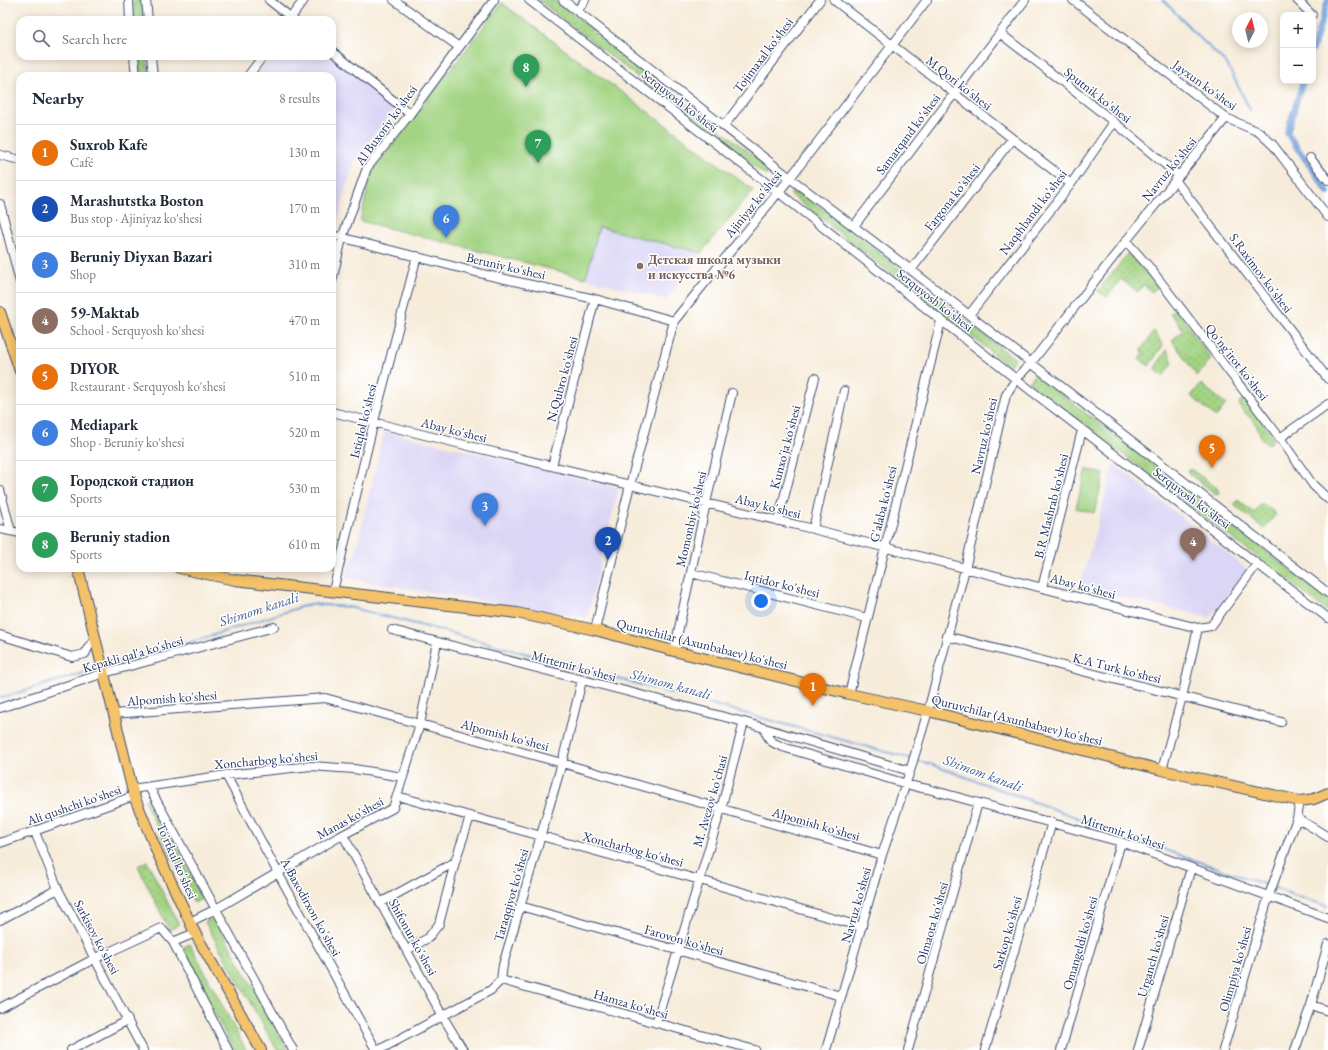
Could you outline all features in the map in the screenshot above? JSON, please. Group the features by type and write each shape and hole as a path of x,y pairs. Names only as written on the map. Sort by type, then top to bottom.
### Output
{"main road":[{"path":"0,312 16,345"},
{"path":"79,572 96,640"},
{"name":"Quruvchilar (Axunbabaev) ko'shesi","path":"197,572 235,580 517,613 595,630 849,694 928,711 1162,770 1300,801 1314,799 1328,793"},
{"name":"To'rtkul ko'shesi","path":"96,640 133,793 158,854 195,933 260,1050"}],"street":[{"path":"128,0 130,16"},
{"path":"146,0 148,16"},
{"path":"269,0 288,16"},
{"path":"293,16 304,0"},
{"path":"394,0 459,47"},
{"name":"Al Buxoriy ko'shesi","path":"336,264 342,238 367,168 410,114 494,0"},
{"name":"Serquyosh ko'shesi","path":"529,0 778,192 1016,379 1328,618"},
{"name":"Serquyosh ko'shesi","path":"563,0 790,178 970,315 1328,593"},
{"path":"577,11 585,0"},
{"name":"Tojimaxal ko'shesi","path":"724,126 820,0"},
{"name":"M.Qori ko'shesi","path":"834,0 891,46 1071,184"},
{"name":"Ajiniyaz ko'shesi","path":"595,630 630,486 674,321 790,178 927,0"},
{"name":"Samarqand ko'shesi","path":"854,226 1001,34 1025,0"},
{"name":"Jayxun ko'shesi","path":"1073,0 1226,118 1259,132 1273,145 1328,217"},
{"path":"1297,0 1309,12"},
{"name":"Sputnik ko'shesi","path":"1001,34 1114,122 1177,178"},
{"path":"336,54 410,114"},
{"path":"134,60 136,72"},
{"path":"151,60 153,72"},
{"path":"251,72 260,60"},
{"name":"Navruz ko'shesi","path":"826,1050 882,855 915,757 928,711 946,636 965,569 1006,395 1016,379 1031,363 1126,241 1226,118"},
{"name":"Naqshbandi ko'shesi","path":"970,315 1071,184 1114,122"},
{"name":"Fargona ko'shesi","path":"911,270 1012,139"},
{"path":"0,156 16,159"},
{"path":"1310,158 1328,180"},
{"name":"S.Raximov ko'shesi","path":"1177,178 1328,379"},
{"path":"0,204 16,266"},
{"name":"Beruniy ko'shesi","path":"336,236 674,321"},
{"name":"Qo'ng'irot ko'shesi","path":"1126,241 1150,268 1280,438 1313,485 1328,499"},
{"name":"Istiqlol ko'shesi","path":"333,591 374,422 417,256"},
{"name":"N.Qubro ko'shesi","path":"552,466 595,300"},
{"name":"G'alaba ko'shesi","path":"849,694 941,320"},
{"name":"Kunxo'ja ko'shesi","path":"778,521 815,378"},
{"path":"813,529 844,391"},
{"name":"Momonbiy ko'shesi","path":"674,651 706,503 732,393"},
{"path":"1280,438 1328,404"},
{"name":"Abay ko'shesi","path":"336,413 630,486 813,529 1198,628"},
{"name":"B.R Mashrab ko'shesi","path":"1042,588 1082,430"},
{"path":"0,490 11,531"},
{"path":"0,529 16,532"},
{"path":"1162,770 1182,696 1198,628 1211,626 1257,564"},
{"name":"Iqtidor ko'shesi","path":"691,573 867,618"},
{"name":"Kepakli qal'a ko'shesi","path":"0,708 103,672 274,627"},
{"name":"Mirtemir ko'shesi","path":"392,630 744,722 911,769"},
{"path":"0,635 72,657 85,654 89,646 96,640"},
{"name":"K.A Turk ko'shesi","path":"946,636 1281,722"},
{"name":"Manas ko'shesi","path":"190,922 216,909 343,835 393,808 420,724 437,642"},
{"name":"Taraqqiyot ko'shesi","path":"501,980 503,965 562,763 582,680"},
{"name":"Alpomish ko'shesi","path":"113,714 325,698 562,763 882,855"},
{"name":"M. Avezov ko'chasi","path":"656,1023 721,809 744,722"},
{"name":"Mirtemir ko'shesi","path":"764,728 768,739 773,743 906,784 1052,822 1121,842 1269,895 1328,918"},
{"name":"Xoncharbog ko'shesi","path":"133,793 149,787 226,775 311,766 403,776"},
{"name":"A.Baxodirxon ko'shesi","path":"226,775 278,874 376,1050"},
{"path":"149,787 293,1050"},
{"name":"Ali qushchi ko'shesi","path":"0,843 35,832 133,793"},
{"name":"Xoncharbog ko'shesi","path":"397,796 700,880 862,927"},
{"name":"Olimpiya ko'shesi","path":"1223,1050 1269,895 1297,818 1300,801"},
{"name":"Olmaota ko'shesi","path":"908,1050 978,803"},
{"path":"407,950 428,938 439,924 455,862 470,817"},
{"path":"1297,818 1328,837"},
{"name":"Sarkop ko'shesi","path":"985,1050 1052,822"},
{"name":"Sarkisov ko'shesi","path":"35,832 58,889 143,1050"},
{"name":"Shifonur ko'shesi","path":"343,835 442,1015 463,1050"},
{"name":"Omangeldi ko'shesi","path":"1061,1050 1121,842"},
{"path":"380,903 455,862"},
{"name":"Urganch ko'shesi","path":"1138,1050 1191,868"},
{"path":"0,920 58,889"},
{"name":"Farovon ko'shesi","path":"520,906 842,996"},
{"path":"0,1008 94,959 161,928 173,942 228,1050"},
{"path":"173,942 195,933"},
{"path":"1296,1050 1311,1005 1328,944"},
{"path":"379,1050 491,990 501,980"},
{"name":"Hamza ko'shesi","path":"501,980 755,1050"},
{"path":"1311,1005 1328,1011"},
{"path":"71,1050 128,1020"}],"shaded area":[{"path":"336,59 397,104 354,161 337,222 336,72 259,72 269,60"},
{"name":"Детская школа музыки и искусства №6","path":"599,227 701,253 666,300 586,278"},
{"path":"384,431 619,487 587,618 344,578 355,554"},
{"path":"1114,464 1247,569 1210,618 1080,587"}],"green space":[{"path":"133,0 142,0 144,16 135,16"},
{"path":"538,0 554,0 771,169 766,176"},
{"path":"502,3 753,190 701,253 599,227 586,278 360,221 372,171"},
{"path":"138,60 147,60 149,72 140,72"},
{"path":"796,188 1015,359 1009,366 790,194"},
{"path":"1129,252 1158,287 1151,292 1144,284 1138,292 1121,279 1107,297 1098,291"},
{"path":"1176,309 1211,359 1197,376 1172,340 1184,330 1170,313"},
{"path":"1154,331 1163,345 1149,366 1139,359 1144,352 1141,350"},
{"path":"1167,350 1173,362 1163,376 1154,369"},
{"path":"1035,374 1328,599 1328,612 1029,382"},
{"path":"1201,384 1226,404 1216,417 1191,396"},
{"path":"1242,399 1245,400 1272,434 1273,439 1271,443 1267,444 1261,438 1254,422 1241,409 1239,402"},
{"path":"1086,469 1104,474 1094,513 1076,508"},
{"path":"1189,469 1217,488 1219,493 1216,494 1189,474"},
{"path":"1238,500 1254,513 1262,503 1276,514 1264,529 1234,505"},
{"path":"153,796 202,899 194,903 144,800"},
{"path":"147,861 179,925 169,930 138,866"},
{"path":"214,917 288,1050 277,1050 205,922"},
{"path":"190,944 246,1050 234,1050 180,949"}],"waterway":[{"path":"1163,0 1227,64 1250,110"},
{"path":"1313,48 1328,0"},
{"path":"1302,84 1287,133 1328,192"},
{"name":"Shimom kanali","path":"106,667 185,644 310,604 349,607 447,632 912,759"},
{"name":"Shimom kanali","path":"0,698 100,668"},
{"name":"Shimom kanali","path":"916,760 1182,856 1270,886"},
{"name":"Shimom kanali","path":"1274,888 1328,906"}],"place":[{"name":"Beruniy stadion","path":"526,87"},
{"name":"Городской стадион","path":"538,163"},
{"name":"Mediapark","path":"446,238"},
{"name":"Детская школа музыки и искусства №6","path":"640,266"},
{"name":"DIYOR","path":"1212,468"},
{"name":"Beruniy Diyxan Bazari","path":"485,526"},
{"name":"Marashutstka Boston","path":"608,560"},
{"name":"59-Maktab","path":"1193,561"},
{"name":"Suxrob Kafe","path":"813,706"}]}
